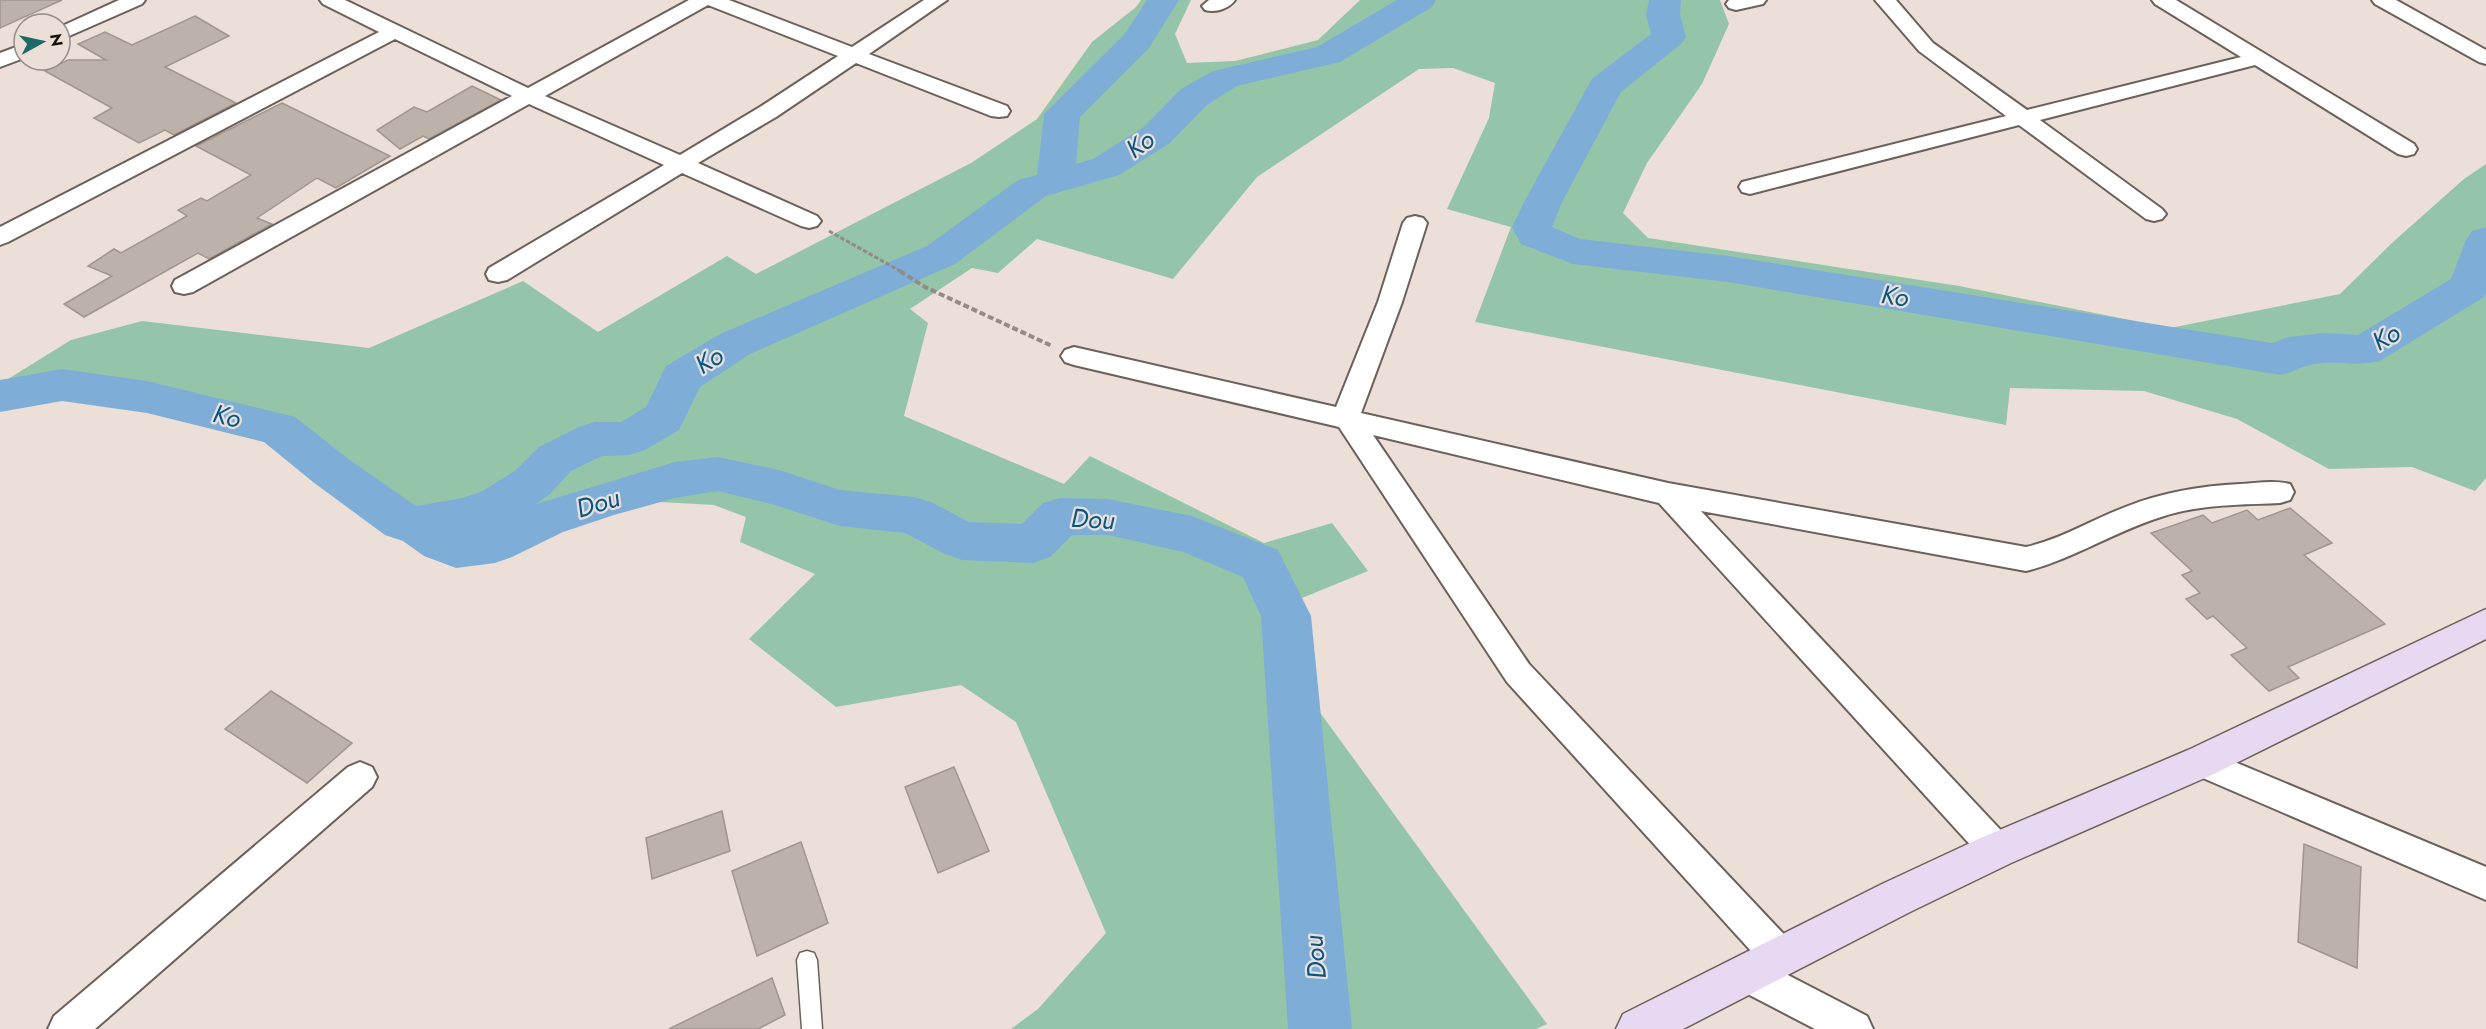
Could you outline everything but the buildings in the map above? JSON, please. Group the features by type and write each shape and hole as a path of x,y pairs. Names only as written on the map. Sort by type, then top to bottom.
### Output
{"main road":[{"path":"1638,1029 1997,850 2201,762 2486,623"}],"street":[{"path":"72,29 135,0"},
{"path":"330,0 528,96 678,165 809,221"},
{"path":"184,286 703,0"},
{"path":"711,0 999,111"},
{"path":"498,274 768,112 937,0"},
{"path":"1885,0 1926,47 2154,214"},
{"path":"2162,0 2406,149"},
{"path":"2382,0 2486,58"},
{"path":"0,237 396,31"},
{"path":"1750,188 2256,59"},
{"path":"1346,417 1390,302 1415,224"},
{"path":"1074,356 1346,417 1668,494 2026,559 2048,553 2154,508 2207,496 2280,492"},
{"path":"1346,417 1518,673 1781,957"},
{"path":"1668,494 1997,850"},
{"path":"2201,762 2486,884"},
{"path":"67,1029 360,777"},
{"path":"1747,974 1814,1019 1854,1029"}],"lane":[{"path":"807,960 812,1029"}],"path":[{"path":"809,221 885,261 925,287 1074,356"}],"green space":[{"path":"1141,0 1191,0 1175,34 1187,63 1235,61 1318,40 1360,0 1720,0 1729,24 1702,84 1647,163 1623,213 1648,238 1959,286 2170,328 2340,294 2393,242 2464,179 2486,164 2486,478 2475,491 2412,467 2329,469 2237,419 2144,391 2010,388 2006,425 1475,322 1511,227 1447,209 1489,118 1495,83 1453,68 1419,69 1257,177 1173,279 1037,239 998,273 972,268 910,309 928,323 904,416 1064,484 1090,456 1264,543 1332,523 1368,571 1297,600 1316,707 1547,1024 1536,1029 1011,1029 1038,1009 1106,933 1016,722 961,685 836,707 749,639 815,574 740,542 746,517 714,505 607,499 546,519 495,544 456,549 441,543 415,525 402,522 330,470 279,429 147,397 62,385 0,396 0,384 71,340 142,321 369,348 523,281 598,332 727,256 756,274 971,163 1037,119 1092,42 1136,7"}],"waterway":[{"path":"1055,181 1062,114 1137,41 1163,0"},
{"name":"Ko","path":"0,396 62,385 147,397 279,429 330,470 402,522 415,525 464,516 500,504 533,482 555,459 595,439 629,438 663,418 682,377 735,344 941,255 1032,188 1106,167 1157,135 1194,97 1225,78 1328,55 1420,0"},
{"name":"Ko","path":"1665,0 1663,15 1669,37 1606,86 1543,202 1532,227 1535,235 1573,251 1728,269 2281,360 2289,352 2324,348 2365,350 2469,287 2486,240"},
{"name":"Dou","path":"420,528 441,543 456,549 495,544 546,519 607,499 675,480 718,474 779,488 840,508 914,515 962,541 1033,544 1060,516 1108,517 1192,535 1261,564 1286,616 1320,1029"}]}
